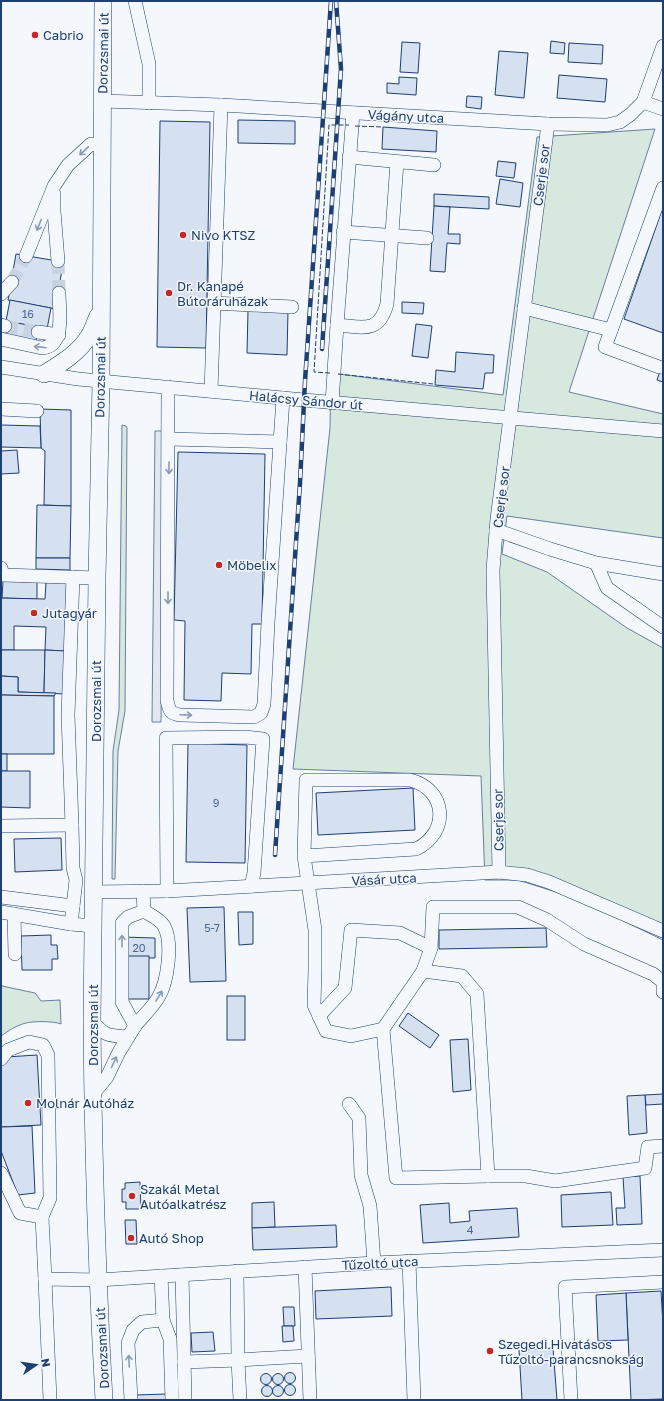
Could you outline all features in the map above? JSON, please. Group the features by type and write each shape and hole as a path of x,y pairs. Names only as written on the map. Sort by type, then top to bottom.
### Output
{"main road":[{"name":"Dorozsmai út","path":"103,1 101,381 96,578 92,1021 98,1280 104,1400"},
{"path":"44,374 76,352 89,337 101,308"}],"street":[{"path":"136,1 150,64 149,103"},
{"name":"Vágány utca","path":"102,102 221,105 353,114 548,124 607,125 620,122 643,102 663,46"},
{"path":"643,102 663,109"},
{"path":"211,391 221,105"},
{"path":"332,403 343,232 353,114"},
{"name":"Cserje sor","path":"499,872 493,570 496,530 548,124"},
{"path":"26,256 54,186 68,165 91,144 102,145"},
{"path":"349,157 434,165"},
{"path":"337,325 373,326 379,322 384,315 388,304 397,162"},
{"path":"54,186 54,211 58,261"},
{"path":"659,367 605,347 663,188"},
{"path":"343,232 427,238"},
{"path":"1,294 12,282"},
{"path":"1,339 42,348 47,348 54,343 58,335 59,293"},
{"path":"214,303 292,308"},
{"path":"524,308 611,330"},
{"path":"38,332 58,335"},
{"name":"Halácsy Sándor út","path":"1,367 101,381 332,403 663,431"},
{"path":"168,387 167,700 169,709 174,714 181,715 254,717 261,713 264,704 283,398"},
{"path":"1,409 37,411"},
{"path":"169,439 280,442"},
{"path":"496,530 550,549 596,562 663,574"},
{"path":"596,562 607,588 663,627"},
{"path":"2,572 96,578"},
{"path":"71,924 76,880 73,868 68,715 73,577"},
{"path":"166,890 166,738 263,738 254,873 251,886"},
{"path":"304,856 416,849 429,842 437,829 440,822 437,800 429,789 410,780 306,780 304,856 315,930 314,1005 326,1031 351,1036 383,1030"},
{"path":"1,826 72,825"},
{"name":"Vásár utca","path":"93,892 251,886 499,872 527,875 550,882 663,931"},
{"path":"143,891 144,911"},
{"path":"1,897 73,906"},
{"path":"663,992 663,982 653,974 584,944 547,920 518,907 433,907 431,948 423,971 383,1030 396,1178 526,1176 555,1181 645,1168 648,1147 663,1146"},
{"path":"132,1032 122,1002 122,922 128,917 144,911"},
{"path":"93,1094 107,1077 118,1052 158,997 164,986 169,959 169,949 164,926 144,911"},
{"path":"15,954 7,913 71,924 93,926"},
{"path":"318,1016 345,988 351,930 400,933 431,948"},
{"path":"423,971 462,976 477,994 488,1176"},
{"path":"92,1021 101,1031 109,1035 132,1032"},
{"path":"1,1059 8,1050 29,1042 43,1045 48,1055 50,1198 42,1217 50,1400"},
{"path":"349,1104 359,1118 362,1175 370,1206 374,1263"},
{"path":"1,1173 20,1213 42,1217"},
{"name":"Tűzoltó utca","path":"45,1280 98,1280 410,1261 663,1250"},
{"path":"410,1261 414,1400"},
{"path":"305,1267 310,1400"},
{"path":"237,1271 240,1400"},
{"path":"182,1275 185,1400"},
{"path":"161,1276 163,1320 170,1339 172,1400"},
{"path":"571,1400 565,1287 663,1282"},
{"path":"131,1400 128,1343 133,1330 142,1322 163,1320"},
{"path":"184,1362 308,1356"}],"shaded area":[{"path":"655,129 569,392 663,414 663,538 507,516 502,554 547,572 627,628 663,648 663,940 578,899 518,880 485,880 481,776 293,769 330,428 331,373 503,395 537,137"},
{"path":"122,425 126,426 127,428 125,711 118,751 115,879 112,879 113,751 119,710"},
{"path":"155,431 164,431 161,722 152,722"},
{"path":"1,983 2,986 35,993 41,1001 60,1000 61,1024 54,1022 26,1023 1,1036"}],"building":[{"path":"551,41 565,43 564,54 550,53"},
{"path":"402,42 420,43 418,73 400,72"},
{"path":"569,43 603,45 602,64 568,62"},
{"path":"499,51 528,53 524,98 495,95"},
{"path":"559,75 607,79 605,102 557,98"},
{"path":"399,77 417,78 416,95 387,93 387,83 399,84"},
{"path":"467,96 482,97 481,109 466,107"},
{"path":"238,120 295,121 295,144 238,143"},
{"name":"Nivo KTSZ","path":"160,121 210,122 206,348 157,347"},
{"path":"383,127 437,131 436,152 382,149"},
{"path":"498,161 516,163 514,178 496,176"},
{"path":"500,179 523,183 520,207 496,204"},
{"path":"434,194 489,197 489,209 434,206"},
{"path":"434,206 450,207 448,234 460,234 460,244 447,243 445,272 430,271"},
{"path":"663,207 663,333 624,319"},
{"path":"16,254 63,262 56,309 8,300"},
{"path":"10,300 51,308 47,329 6,321"},
{"path":"402,302 424,303 423,314 402,313"},
{"path":"248,310 288,311 287,355 247,353"},
{"path":"6,321 39,327 36,341 3,335"},
{"path":"416,324 432,326 428,358 412,356"},
{"path":"456,352 494,355 493,373 485,373 483,389 435,385 436,370 455,372"},
{"path":"663,362 663,382 657,380"},
{"path":"40,409 71,410 71,506 44,505 45,451 41,448"},
{"path":"1,425 40,426 41,448 1,447"},
{"path":"17,450 19,473 1,474 1,451"},
{"name":"Möbelix","path":"178,452 265,454 262,624 252,624 251,674 222,673 221,701 184,700 185,621 174,620"},
{"path":"37,505 71,506 70,558 36,558"},
{"path":"36,558 70,558 70,570 36,569"},
{"path":"3,581 37,582 37,599 2,598"},
{"name":"Jutagyár","path":"46,582 67,582 66,651 45,650 46,627 14,626 14,650 1,650 1,598 45,599"},
{"path":"1,650 45,650 44,693 18,692 18,677 1,676"},
{"path":"45,650 66,651 65,694 44,693"},
{"path":"1,676 18,677 18,692 56,693 54,696 1,695"},
{"path":"1,695 54,696 54,754 1,754"},
{"path":"188,743 247,745 245,863 186,862"},
{"path":"1,754 7,754 7,771 1,771"},
{"path":"1,771 30,771 30,808 1,807"},
{"path":"413,788 415,830 318,835 316,793"},
{"path":"61,838 62,870 15,872 14,839"},
{"path":"224,907 226,981 190,982 187,908"},
{"path":"238,912 253,912 253,944 239,945"},
{"path":"546,928 547,947 439,949 439,930"},
{"path":"51,935 51,945 57,945 58,959 52,959 52,970 22,970 21,936"},
{"path":"122,937 155,938 155,958 122,958"},
{"path":"119,956 149,956 149,999 119,999"},
{"path":"227,996 245,996 245,1040 227,1040"},
{"path":"408,1013 439,1035 430,1048 399,1026"},
{"path":"468,1039 471,1090 453,1092 450,1040"},
{"path":"37,1055 41,1125 1,1127 1,1063 6,1057"},
{"path":"663,1094 663,1104 646,1105 645,1095"},
{"path":"645,1095 647,1133 629,1135 627,1096"},
{"path":"32,1126 35,1193 18,1195 1,1151 1,1127"},
{"path":"640,1176 642,1224 617,1225 616,1208 625,1208 623,1177"},
{"name":"Szakál Metal Autóalkatrész","path":"140,1182 141,1209 126,1209 126,1202 122,1202 122,1189 125,1189 125,1183"},
{"path":"611,1192 613,1225 562,1227 561,1195"},
{"path":"274,1202 275,1227 252,1228 252,1203"},
{"path":"449,1203 450,1223 470,1221 469,1211 517,1208 519,1237 423,1243 420,1205"},
{"name":"Autó Shop","path":"125,1220 136,1220 137,1244 126,1244"},
{"path":"336,1225 337,1247 253,1250 252,1228"},
{"path":"391,1287 392,1316 316,1319 315,1291"},
{"path":"661,1291 663,1325 663,1399 631,1400 626,1293"},
{"path":"626,1293 628,1340 598,1341 596,1295"},
{"path":"283,1307 294,1307 295,1326 284,1326"},
{"path":"282,1326 293,1326 294,1341 283,1342"},
{"path":"213,1332 215,1351 192,1352 191,1333"},
{"path":"553,1348 557,1400 522,1400 519,1350"},
{"path":"290,1372 294,1374 296,1378 294,1382 290,1384 286,1382 284,1378 286,1374"},
{"path":"266,1373 270,1375 272,1379 270,1383 266,1385 262,1383 260,1379 262,1375"},
{"path":"278,1373 282,1375 284,1379 282,1383 278,1385 274,1383 272,1379 274,1375"},
{"path":"290,1384 294,1386 296,1390 294,1394 290,1396 286,1394 284,1390 286,1386"},
{"path":"267,1385 271,1387 273,1391 271,1395 267,1397 263,1395 261,1391 263,1387"},
{"path":"278,1385 282,1387 284,1391 282,1395 278,1397 274,1395 272,1391 274,1387"},
{"path":"166,1394 166,1400 137,1400 136,1395"}],"tunnel":[{"path":"12,282 26,256"},
{"path":"58,261 59,293"},
{"path":"5,326 38,332"}],"railway":[{"path":"275,855 331,1"},
{"path":"322,349 341,69 336,1"}],"fence":[{"path":"330,373 314,372 329,125 349,125"},
{"path":"355,126 383,127"},
{"path":"338,374 433,384"}],"place":[{"name":"Cabrio","path":"35,35"},
{"name":"Nivo KTSZ","path":"183,235"},
{"name":"Dr. Kanapé Bútoráruházak","path":"169,293"},
{"name":"Möbelix","path":"219,565"},
{"name":"Jutagyár","path":"34,613"},
{"name":"Molnár Autóház","path":"28,1103"},
{"name":"Szakál Metal Autóalkatrész","path":"132,1196"},
{"name":"Autó Shop","path":"131,1238"},
{"name":"Szegedi Hivatásos Tűzoltó-parancsnokság","path":"490,1351"}]}
